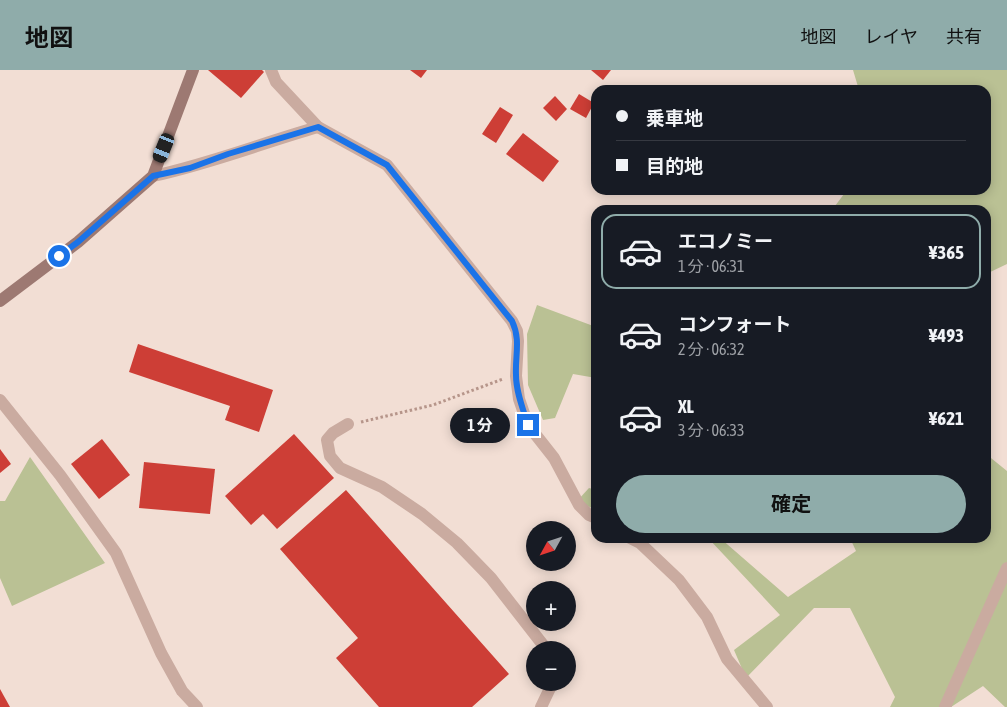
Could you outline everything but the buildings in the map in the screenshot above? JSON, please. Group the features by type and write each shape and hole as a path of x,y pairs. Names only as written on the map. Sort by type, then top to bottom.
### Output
{"street":[{"path":"0,301 78,242 153,176 193,70"},
{"path":"271,70 276,82 318,127 387,165 512,321 517,331 516,376 520,399 528,425 554,458 579,505 591,516"},
{"path":"153,176 190,168 228,154 318,127"},
{"path":"0,400 60,475 116,553 161,653 182,691 198,707"},
{"path":"348,424 333,433 327,440 330,456 340,468 382,487 422,514 457,543 491,578 540,641"},
{"path":"640,543 680,580 706,617 727,659 767,707"},
{"path":"945,707 1007,568"},
{"path":"541,707 549,691"}],"path":[{"path":"348,424 433,405 516,376"}],"green space":[{"path":"853,70 1007,70 1007,264 991,272 991,205 836,205 843,195 991,195 991,85 858,85"},
{"path":"537,305 591,325 591,377 573,374 555,418 543,420 528,385 527,334"},
{"path":"30,457 105,563 12,606 0,578 0,501 5,501"},
{"path":"991,458 1007,471 1007,707 983,686 951,707 890,707 895,697 850,608 814,608 746,678 734,650 780,615 713,543 726,543 788,597 856,551 852,543 991,543"},
{"path":"589,488 591,489 591,508 577,501"}],"route":[{"path":"59,256 78,242 153,176 190,168 228,154 318,127 387,165 512,321 517,331 518,341 516,376 520,399 528,425"}]}
